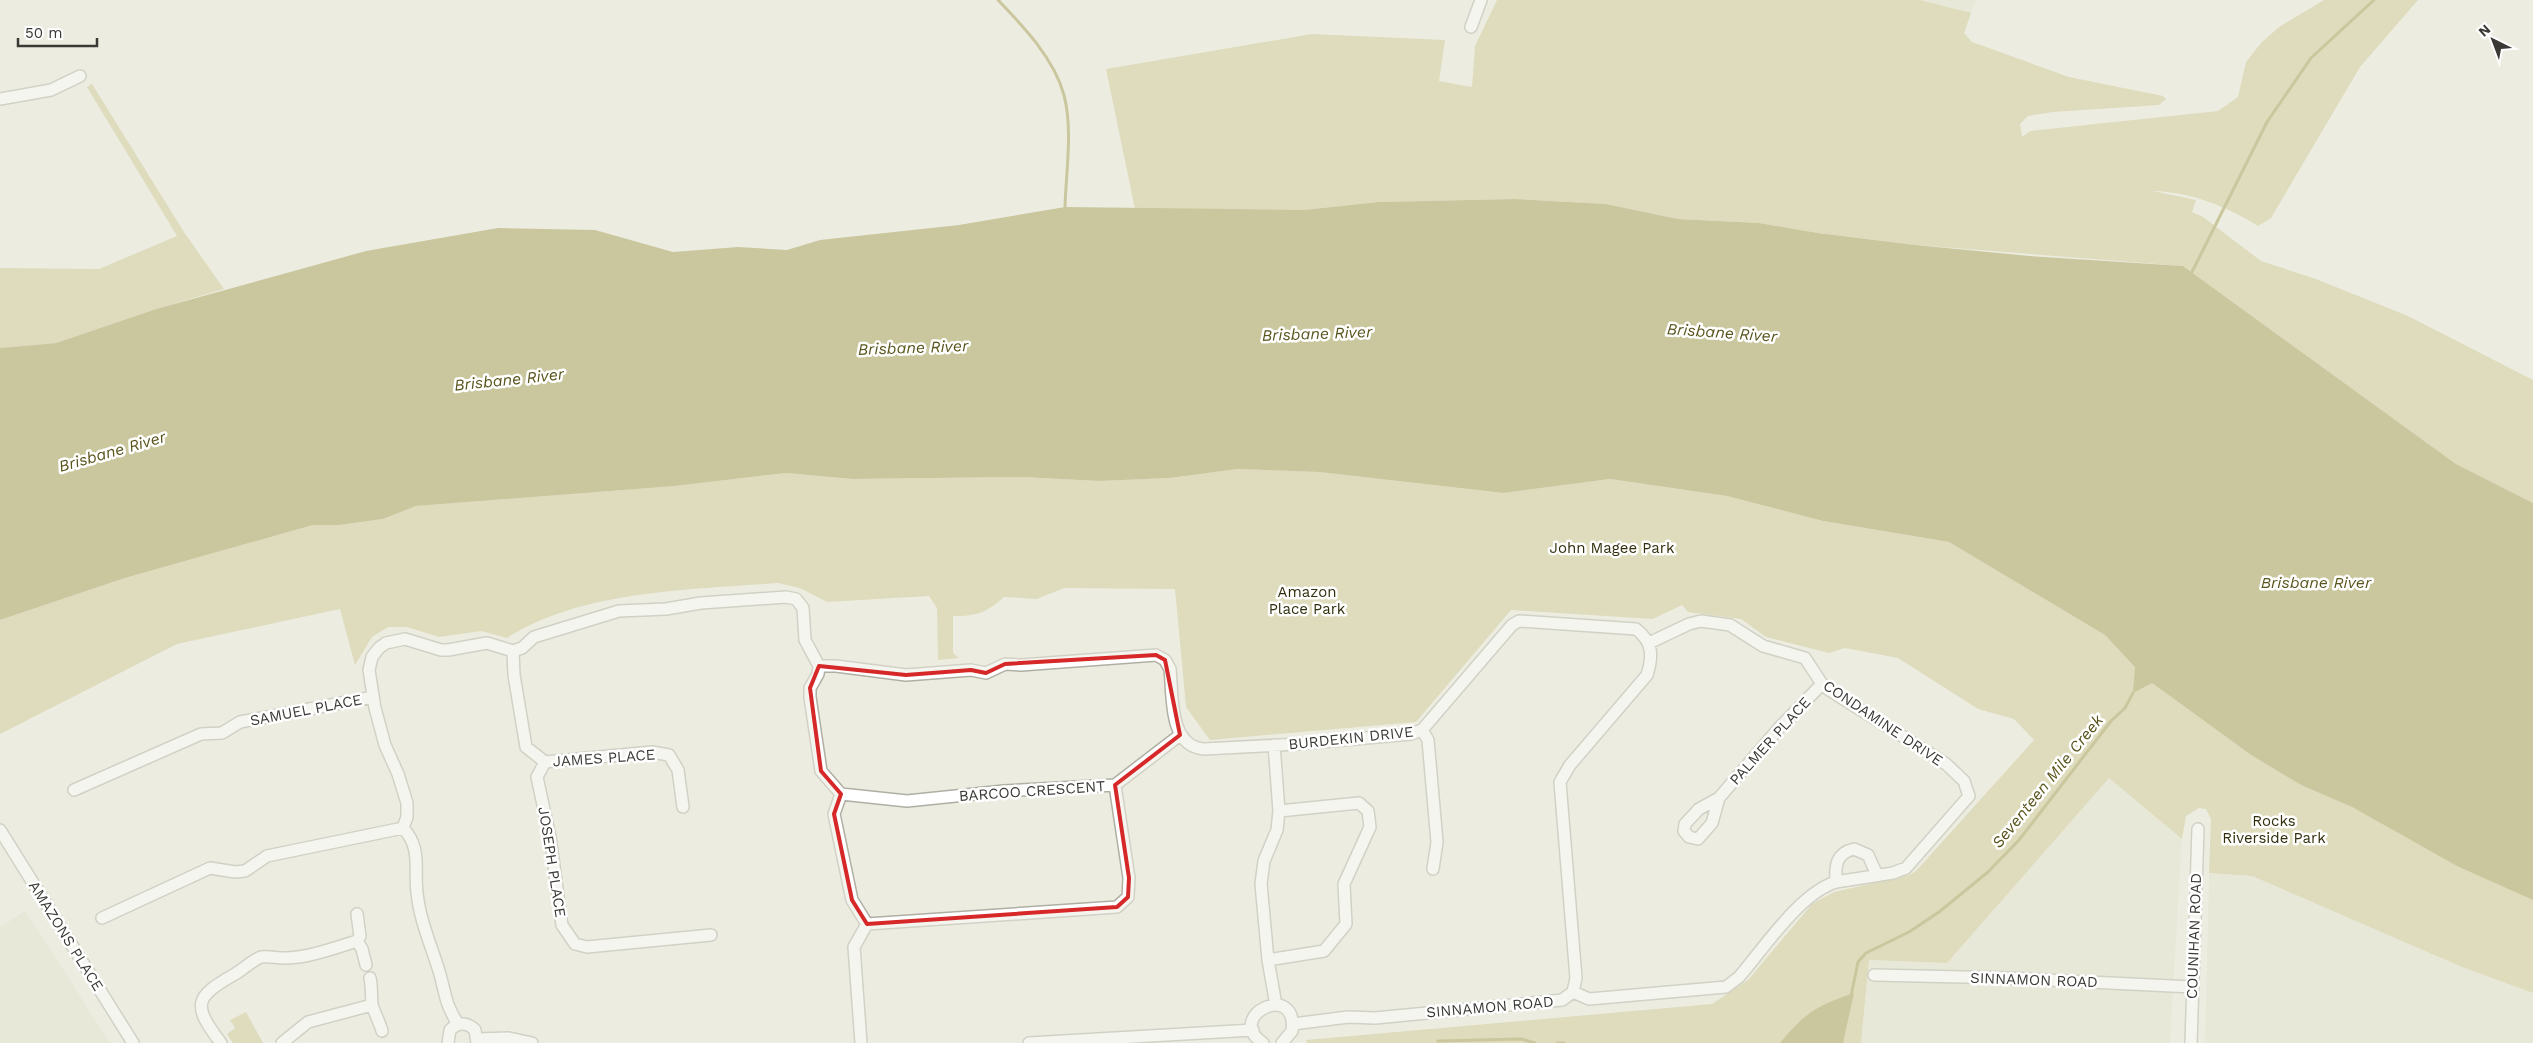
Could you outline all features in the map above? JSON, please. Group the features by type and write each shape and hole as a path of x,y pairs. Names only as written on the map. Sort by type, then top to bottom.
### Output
{"street":[{"path":"1471,27 1482,0"},
{"path":"0,99 51,90 80,76"},
{"path":"403,828 407,817 407,804 398,774 385,745 373,697 370,664 379,648 392,641 405,639 440,650 456,650 487,643 513,651 522,648 534,638 619,611 666,609 701,603 786,597 796,599 803,608 805,640 819,666 818,674 810,688 810,697 821,771 841,794 834,814 852,900 867,924 854,947 861,1043"},
{"name":"BURDEKIN DRIVE","path":"1180,735 1195,748 1274,746 1411,734 1422,730 1512,625 1519,621 1628,627 1636,629 1649,643"},
{"name":"CONDAMINE DRIVE","path":"1649,643 1689,624 1701,622 1730,625 1763,646 1805,658 1822,684 1946,764 1964,781 1968,790 1969,796 1965,803 1911,864 1893,873 1828,884 1804,900 1730,984 1713,988"},
{"path":"1573,992 1576,978 1560,782 1570,766 1647,675 1651,661 1649,643"},
{"name":"JAMES PLACE","path":"513,651 514,675 526,747 545,762 652,752 669,755 678,770 683,807"},
{"path":"819,666 836,666 906,675 971,670 986,673 1005,664 1020,666 1156,655 1166,660 1170,668 1177,727 1180,735 1115,786"},
{"name":"PALMER PLACE","path":"1719,798 1779,728 1822,684"},
{"name":"SAMUEL PLACE","path":"74,790 201,734 222,733 240,722 373,697"},
{"path":"1422,730 1428,740 1436,832 1433,869"},
{"path":"1274,746 1279,811 1277,830 1264,861 1261,875 1268,960 1276,1005"},
{"name":"JOSEPH PLACE","path":"545,762 537,777 550,837 562,925 575,944 587,947 711,934"},
{"name":"BARCOO CRESCENT","path":"841,794 907,802 1004,791 1115,786 1129,878 1128,897 1117,907 867,924"},
{"path":"1268,960 1324,951 1346,924 1344,884 1370,827 1368,811 1359,803 1279,811"},
{"path":"102,918 210,868 235,872 245,871 267,856 403,828"},
{"path":"403,828 412,837 418,858 416,893 423,927 439,971 446,1006 458,1024 471,1027 477,1041 509,1038 532,1043"},
{"name":"COUNIHAN ROAD","path":"2191,1043 2198,829"},
{"name":"AMAZONS PLACE","path":"1,833 133,1043"},
{"path":"1836,882 1838,859 1843,854 1854,849 1868,856 1877,876"},
{"path":"217,1042 201,1007 202,998 208,989 261,957 284,958 300,956 357,941 360,936 357,914"},
{"path":"357,941 362,949 366,965"},
{"name":"SINNAMON ROAD","path":"1874,975 2008,978 2193,987"},
{"path":"370,978 373,993 372,1005 378,1016 382,1031"},
{"name":"SINNAMON ROAD","path":"1293,1024 1348,1017 1375,1018 1562,1000 1573,992 1589,999 1713,988"},
{"path":"282,1043 308,1022 372,1005"},
{"path":"1263,1043 1253,1030 1254,1016 1258,1011 1270,1005 1276,1005 1288,1011 1293,1024 1289,1037 1282,1043"},
{"path":"448,1043 450,1030 458,1024"},
{"path":"1030,1043 1253,1030"}],"highlighted area":[{"path":"1156,655 1165,660 1180,735 1115,785 1129,878 1128,897 1117,907 867,924 852,900 834,814 841,794 821,771 810,688 819,666 906,675 971,670 986,673 1005,664"}],"shaded area":[{"path":"1920,0 1976,0 1971,13"},
{"path":"2109,777 2182,839 2170,1043 1861,1043 1869,960 1947,963"},
{"path":"2209,873 2252,876 2462,967 2533,993 2533,1043 2205,1043"},
{"path":"25,911 110,1043 0,1043 0,927"}],"green space":[{"path":"1497,0 1920,0 1971,13 1964,33 1972,42 2069,77 2163,96 2166,99 2159,105 2053,112 2028,116 2020,124 2022,137 2030,131 2218,111 2238,97 2246,62 2261,43 2279,27 2324,0 2418,0 2360,67 2271,218 2258,226 2208,201 2181,194 2153,191 2196,200 2192,212 2203,217 2261,261 2316,279 2408,316 2533,380 2533,503 2456,464 2183,266 1915,245 1818,233 1759,223 1678,219 1606,204 1515,199 1378,202 1304,210 1135,209 1106,69 1312,34 1445,40 1439,81 1472,87 1475,46"},
{"path":"92,84 184,232 224,289 156,309 56,343 0,348 0,268 99,269 177,236 87,87"},
{"path":"1238,469 1319,472 1503,493 1610,479 1727,496 1823,521 1949,542 2105,635 2152,683 2251,755 2301,785 2354,808 2533,900 2533,993 2462,967 2252,876 2209,873 2211,819 2206,809 2199,808 2186,816 2182,839 2109,778 1947,963 1869,960 1861,1043 1307,1043 1306,1040 1712,1004 1748,980 1812,904 1834,892 1909,875 1916,871 2034,740 2014,719 1978,709 1898,658 1845,648 1829,653 1766,637 1741,619 1688,612 1682,605 1653,619 1511,610 1416,722 1210,740 1186,707 1175,589 1064,588 1037,599 1004,597 981,613 968,616 953,616 953,653 959,658 938,660 937,608 929,596 827,602 800,588 778,583 674,591 603,601 569,610 537,622 507,638 481,631 439,637 407,627 388,627 372,637 355,665 340,609 177,644 0,734 0,620 125,578 313,525 339,525 383,519 416,506 675,486 786,473 852,479 1021,477 1099,481 1170,478"},
{"path":"246,1012 263,1043 233,1043 227,1034 235,1028 230,1020"}],"water":[{"name":"Brisbane River","path":"1515,199 1606,204 1678,219 1759,223 1818,233 1915,245 2030,256 2183,266 2456,464 2533,503 2533,900 2457,866 2354,808 2301,785 2251,755 2152,683 2133,693 2135,667 2105,635 1949,542 1823,521 1727,496 1610,479 1503,493 1319,472 1238,469 1170,478 1099,481 1021,477 852,479 786,473 675,486 416,506 383,519 339,525 313,525 125,578 0,620 0,348 56,343 156,309 366,251 498,228 595,230 673,252 738,247 787,250 820,240 959,225 1065,207 1304,210 1378,202"},
{"path":"1854,993 1843,1043 1780,1043 1804,1017 1830,1002"}],"waterway":[{"path":"998,0 1037,43 1053,68 1064,95 1069,136 1065,207"},
{"path":"2192,272 2267,122 2311,58 2374,0"},
{"name":"Seventeen Mile Creek","path":"1851,996 1858,962 1866,953 1909,932 1939,912 1988,872 2019,840 2111,721 2125,708 2133,693"},
{"path":"1438,1041 1521,1039 1535,1043"},
{"path":"1557,1043 1564,1043"}],"park label":[{"name":"John Magee Park","path":"1612,548"},
{"name":"Amazon Place Park","path":"1307,600"},
{"name":"Rocks Riverside Park","path":"2274,830"}]}
